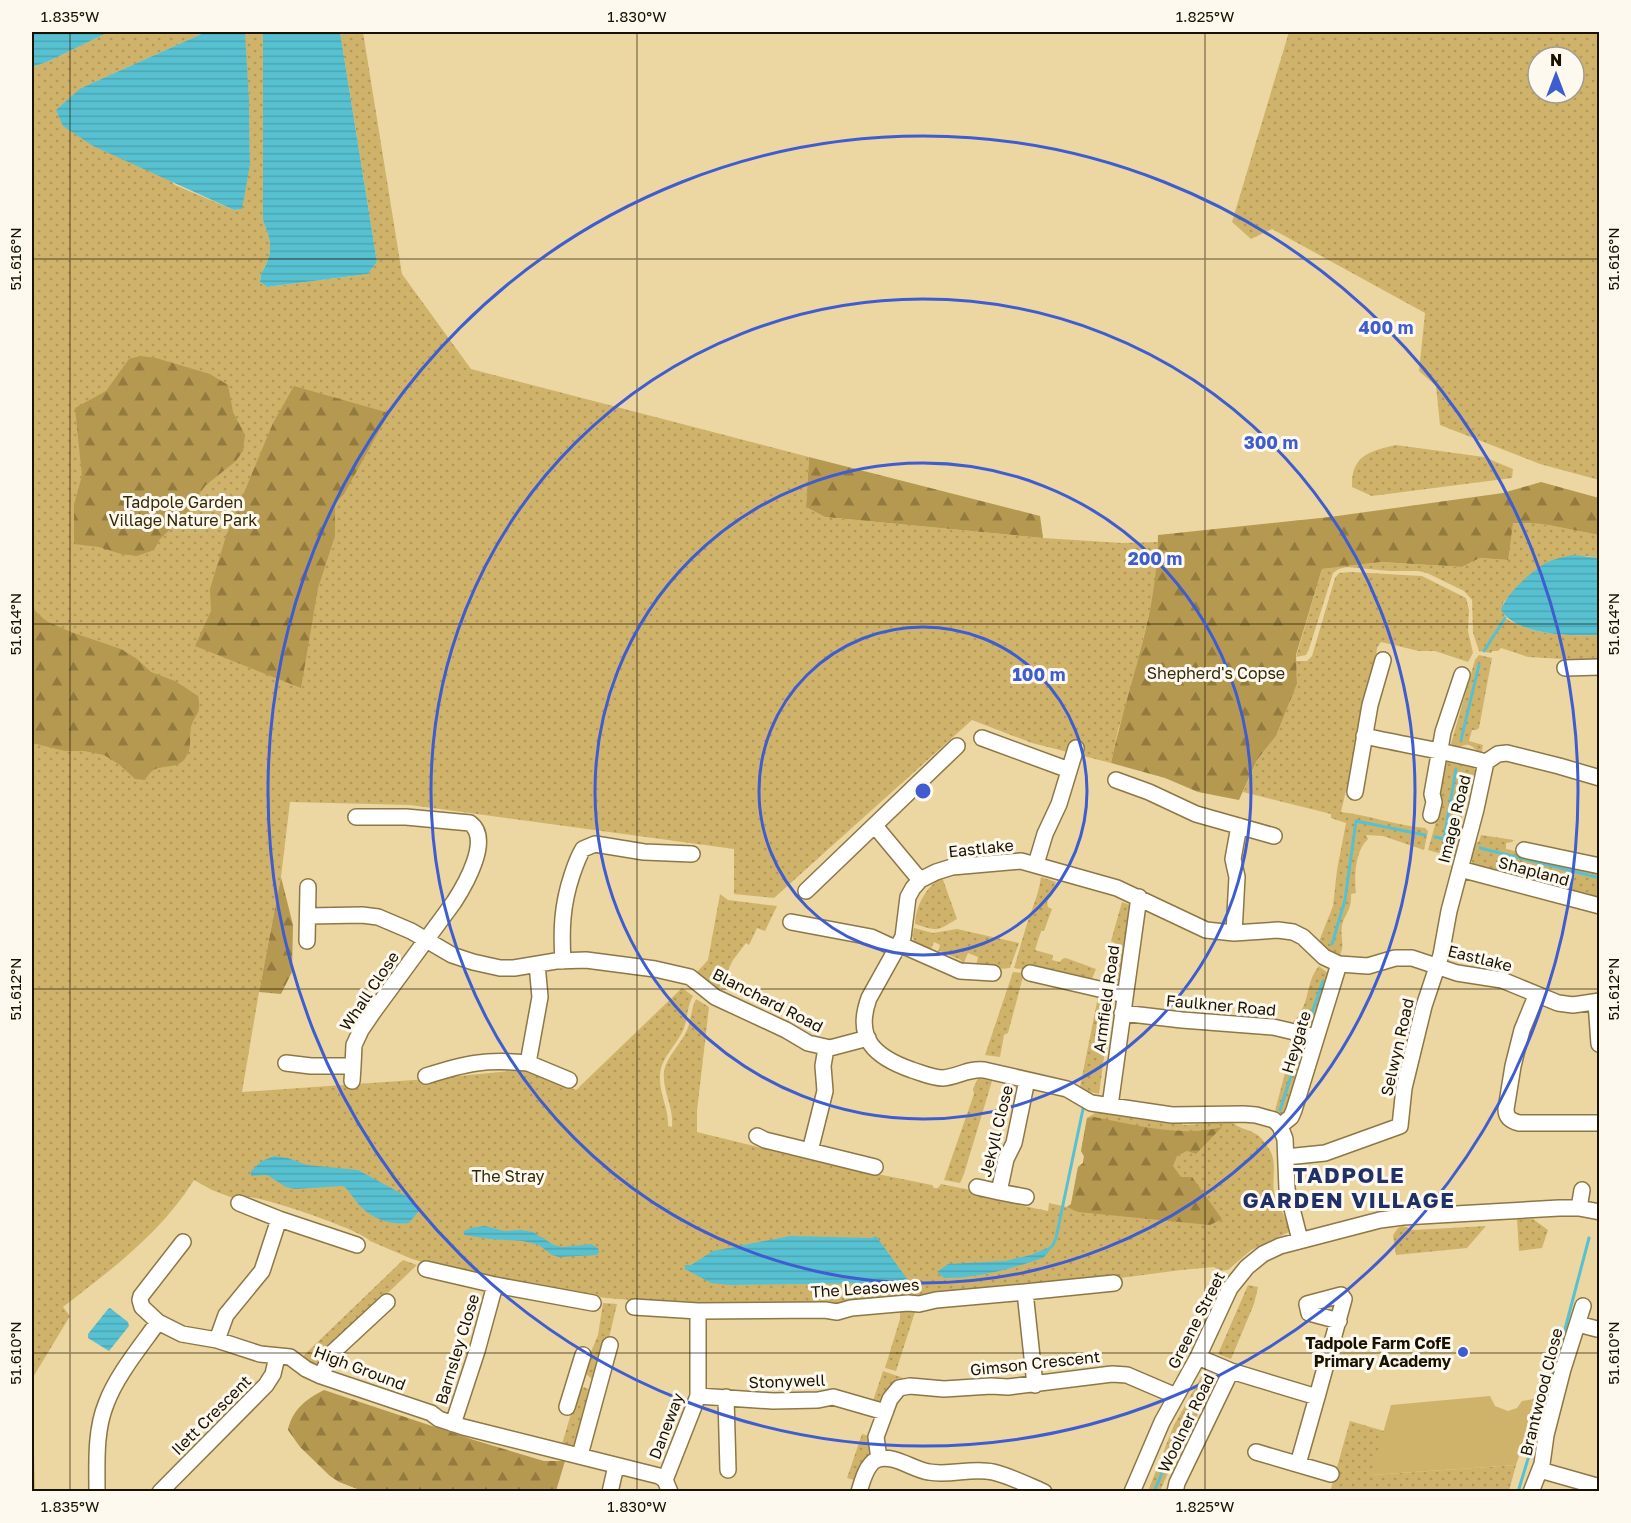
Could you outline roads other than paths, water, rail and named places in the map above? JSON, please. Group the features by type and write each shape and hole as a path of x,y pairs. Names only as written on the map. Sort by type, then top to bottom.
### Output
{"street":[{"path":"1355,792 1364,736 1383,660"},
{"path":"1565,668 1599,667"},
{"path":"1431,815 1434,802 1432,794 1443,732 1462,675"},
{"path":"1364,736 1440,753 1454,753 1486,762"},
{"path":"982,738 1069,770"},
{"path":"806,891 957,746"},
{"path":"1036,864 1045,834 1059,804 1076,748"},
{"name":"Image Road","path":"1438,967 1486,762 1498,754 1507,753 1599,778"},
{"path":"1116,780 1149,792 1180,808 1274,836"},
{"name":"Whall Close","path":"286,1063 352,1073 353,1051 357,1037 454,902 469,878 475,860 478,840 475,827 465,822 425,818 356,817"},
{"path":"875,826 920,880 908,897 906,924 898,947 869,998 866,1009 865,1024 868,1038 878,1053 888,1061 928,1075 945,1077 981,1069 1067,1089 1091,1103 1184,1116 1256,1115 1274,1120 1280,1126 1285,1138 1288,1195 1300,1240"},
{"path":"1234,933 1237,878 1233,859 1239,826"},
{"path":"563,961 561,929 563,908 583,849 595,843 636,851 692,854"},
{"path":"1524,850 1599,866"},
{"name":"Eastlake","path":"920,880 952,867 1021,861 1036,864 1117,888 1206,930 1234,933 1278,930 1293,932 1304,937 1324,957 1339,964 1368,966 1395,958 1408,958 1466,975 1502,980 1536,996 1565,1005 1598,1002 1599,1044"},
{"name":"Shapland","path":"1460,869 1599,906"},
{"path":"307,941 308,887"},
{"name":"Armfield Road","path":"1110,1106 1139,897"},
{"name":"Blanchard Road","path":"308,916 374,916 404,927 452,955 480,964 509,968 563,961 596,961 655,969 687,976 715,997 786,1030 802,1041 826,1048 836,1048 868,1038"},
{"path":"791,922 872,937 960,971 993,973"},
{"path":"528,1063 540,997 537,964"},
{"name":"Heygate","path":"1280,1126 1291,1117 1294,1110 1339,964"},
{"name":"Selwyn Road","path":"1286,1157 1325,1153 1400,1126 1404,1088 1424,1006 1438,967"},
{"path":"1030,973 1125,995"},
{"path":"1536,996 1522,1030 1513,1066 1506,1109 1507,1116 1519,1123 1594,1126"},
{"name":"Faulkner Road","path":"1122,1012 1273,1028 1316,1037"},
{"path":"810,1151 825,1091 823,1066 826,1048"},
{"path":"426,1076 468,1063 484,1061 528,1063 569,1080"},
{"name":"Jekyll Close","path":"999,1192 1006,1160 1014,1143 1027,1080"},
{"path":"757,1136 765,1140 875,1167"},
{"name":"Jekyll Close","path":"977,1187 1026,1197"},
{"path":"1579,1208 1582,1191"},
{"path":"239,1203 357,1245"},
{"name":"Greene Street","path":"1132,1491 1152,1444 1198,1357 1225,1297 1239,1275 1263,1254 1300,1240 1380,1220 1403,1217 1579,1208 1599,1212"},
{"path":"217,1340 226,1315 262,1271 279,1219"},
{"name":"High Ground","path":"183,1242 141,1296 142,1307 158,1322 182,1334 217,1340 255,1353 294,1359 306,1369 321,1376 431,1413 453,1424 659,1476 668,1486"},
{"name":"Barnsley Close","path":"426,1269 495,1285 593,1303"},
{"name":"The Leasowes","path":"634,1307 698,1311 825,1310 837,1312 851,1308 919,1304 936,1300 1114,1283"},
{"name":"Barnsley Close","path":"453,1424 480,1343 495,1285"},
{"path":"1025,1292 1035,1385"},
{"path":"321,1376 332,1353 387,1302"},
{"name":"Brantwood Close","path":"1531,1491 1540,1470 1546,1435 1583,1306"},
{"name":"Daneway","path":"668,1486 698,1396 698,1311"},
{"path":"1298,1464 1339,1321"},
{"path":"97,1491 99,1436 106,1404 123,1373 158,1322"},
{"name":"Brantwood Close","path":"1578,1324 1597,1329"},
{"path":"580,1455 610,1345"},
{"path":"567,1407 583,1355"},
{"name":"Ilett Crescent","path":"160,1491 266,1385 273,1374 277,1357"},
{"path":"1198,1357 1231,1371 1317,1397"},
{"name":"Woolner Road","path":"1175,1491 1231,1371"},
{"name":"Gimson Crescent","path":"879,1459 876,1437 885,1412 892,1395 899,1388 906,1386 944,1389 1035,1385 1112,1374 1127,1375 1176,1396"},
{"path":"576,1380 599,1386"},
{"name":"Stonywell","path":"698,1396 726,1397 744,1401 818,1400 833,1396 885,1412"},
{"name":"Stonywell","path":"726,1397 728,1470"},
{"path":"1256,1452 1331,1474"},
{"path":"859,1491 870,1465 879,1459 890,1459 929,1472 982,1470 996,1472 1009,1485 1044,1491"},
{"path":"610,1491 616,1466"},
{"name":"Brantwood Close","path":"1540,1470 1599,1486"}],"water":[{"path":"32,32 109,32 32,67"},
{"path":"206,32 245,33 250,165 242,209 234,210 93,146 63,126 56,110 81,88"},
{"path":"263,32 340,32 377,262 368,274 267,287 260,282 270,249 263,220"},
{"path":"1573,555 1599,558 1599,635 1546,633 1532,630 1509,619 1501,610 1514,589 1536,569 1550,561"},
{"path":"274,1156 307,1165 358,1170 406,1196 417,1205 419,1211 409,1223 386,1222 366,1212 343,1186 295,1189 286,1187 267,1175 251,1176 251,1171 262,1161"},
{"path":"485,1226 504,1231 533,1232 554,1245 562,1247 591,1244 598,1248 599,1252 597,1255 559,1257 552,1255 539,1245 523,1241 464,1235 464,1231 471,1228"},
{"path":"790,1236 872,1238 876,1236 908,1280 884,1283 729,1285 711,1283 685,1269 685,1265 691,1265 713,1251"},
{"path":"1047,1248 1048,1253 1043,1258 994,1272 944,1278 937,1272 948,1264 1005,1261 1031,1255"},
{"path":"110,1308 128,1322 129,1326 109,1351 88,1338 88,1334"}],"waterway":[{"path":"1484,651 1505,618"},
{"path":"1461,740 1479,665"},
{"path":"1454,841 1444,839 1456,769"},
{"path":"1332,944 1345,900 1356,821 1425,835"},
{"path":"1435,837 1444,839"},
{"path":"1480,848 1600,878"},
{"path":"1308,1024 1323,981"},
{"path":"1280,1110 1302,1042"},
{"path":"1048,1250 1056,1238 1083,1109"},
{"path":"1518,1492 1550,1386 1589,1238"},
{"path":"1154,1492 1183,1423 1207,1377"}],"place":[{"name":"Tadpole Farm CofE Primary Academy","path":"1463,1352"}],"district":[{"name":"TADPOLE GARDEN VILLAGE","path":"1349,1188"}],"park label":[{"name":"Tadpole Garden Village Nature Park","path":"183,511"},
{"name":"Shepherd's Copse","path":"1216,673"},
{"name":"The Stray","path":"508,1176"}]}
